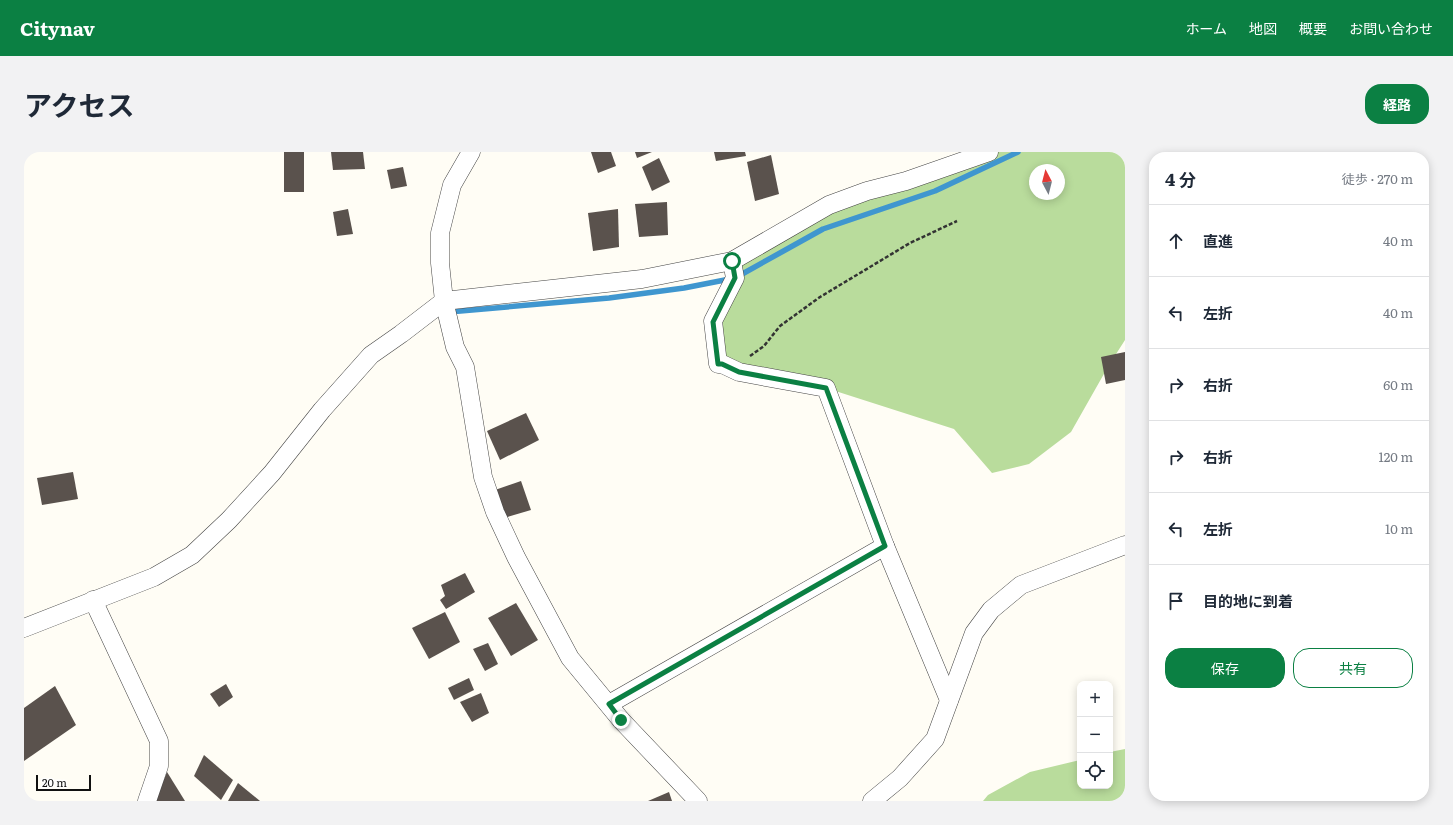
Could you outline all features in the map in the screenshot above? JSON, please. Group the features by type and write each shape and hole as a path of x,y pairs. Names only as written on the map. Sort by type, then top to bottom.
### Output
{"street":[{"path":"471,152 452,185 440,233 440,263 444,301 454,347 465,367 483,477 495,512 516,557 570,658 621,720 698,801"},
{"path":"24,628 154,576 192,555 229,520 272,473 322,410 371,355 444,301 642,279 732,261 829,206 867,191 906,181 989,152"},
{"path":"732,261 735,278 713,322 718,364 722,364 739,372 826,388 885,546 949,700"},
{"path":"872,801 900,778 935,739 974,633 991,610 1021,585 1125,545"},
{"path":"609,704 885,546"},
{"path":"93,600 159,741 159,766 147,801"}],"path":[{"path":"732,369 764,346 780,326 820,297 910,243 957,221"}],"green space":[{"path":"989,152 1125,152 1125,340 1071,432 1029,464 992,473 954,429 826,388 722,364 713,321 732,261 829,205"},
{"path":"1125,749 1125,801 983,801 988,795 1030,772 1077,761 1077,789 1113,789 1113,751"}],"building":[{"path":"284,152 304,152 304,192 284,192"},
{"path":"331,152 363,152 365,169 333,170"},
{"path":"591,152 611,152 616,166 598,173"},
{"path":"635,152 652,152 637,158"},
{"path":"714,152 745,152 746,156 716,161"},
{"path":"771,155 779,194 755,201 747,162"},
{"path":"659,158 670,182 652,191 642,167"},
{"path":"403,167 407,186 391,189 387,170"},
{"path":"667,202 668,235 639,237 635,204"},
{"path":"348,209 353,234 337,236 333,212"},
{"path":"618,209 619,247 593,251 588,213"},
{"path":"1125,352 1125,380 1106,384 1101,357"},
{"path":"526,413 539,440 500,460 487,431"},
{"path":"73,472 78,499 42,505 37,478"},
{"path":"521,481 531,510 504,518 495,490"},
{"path":"465,573 475,592 446,609 440,600 445,596 441,585"},
{"path":"516,603 538,640 511,656 488,618"},
{"path":"445,612 460,642 429,659 412,628"},
{"path":"488,643 498,664 485,671 473,649"},
{"path":"469,678 474,690 454,700 448,688"},
{"path":"226,684 233,697 219,707 210,694"},
{"path":"55,686 76,725 24,761 24,708"},
{"path":"481,693 489,713 472,722 460,702"},
{"path":"204,755 233,780 221,800 194,776"},
{"path":"167,772 185,801 155,801"},
{"path":"238,783 260,801 228,801"},
{"path":"669,792 672,801 648,801"}],"waterway":[{"path":"449,312 609,298 684,288 735,278 823,229 935,191 1018,152"}],"route":[{"path":"621,720 609,704 885,546 826,388 739,372 722,364 718,364 713,322 735,278 732,261"}]}
